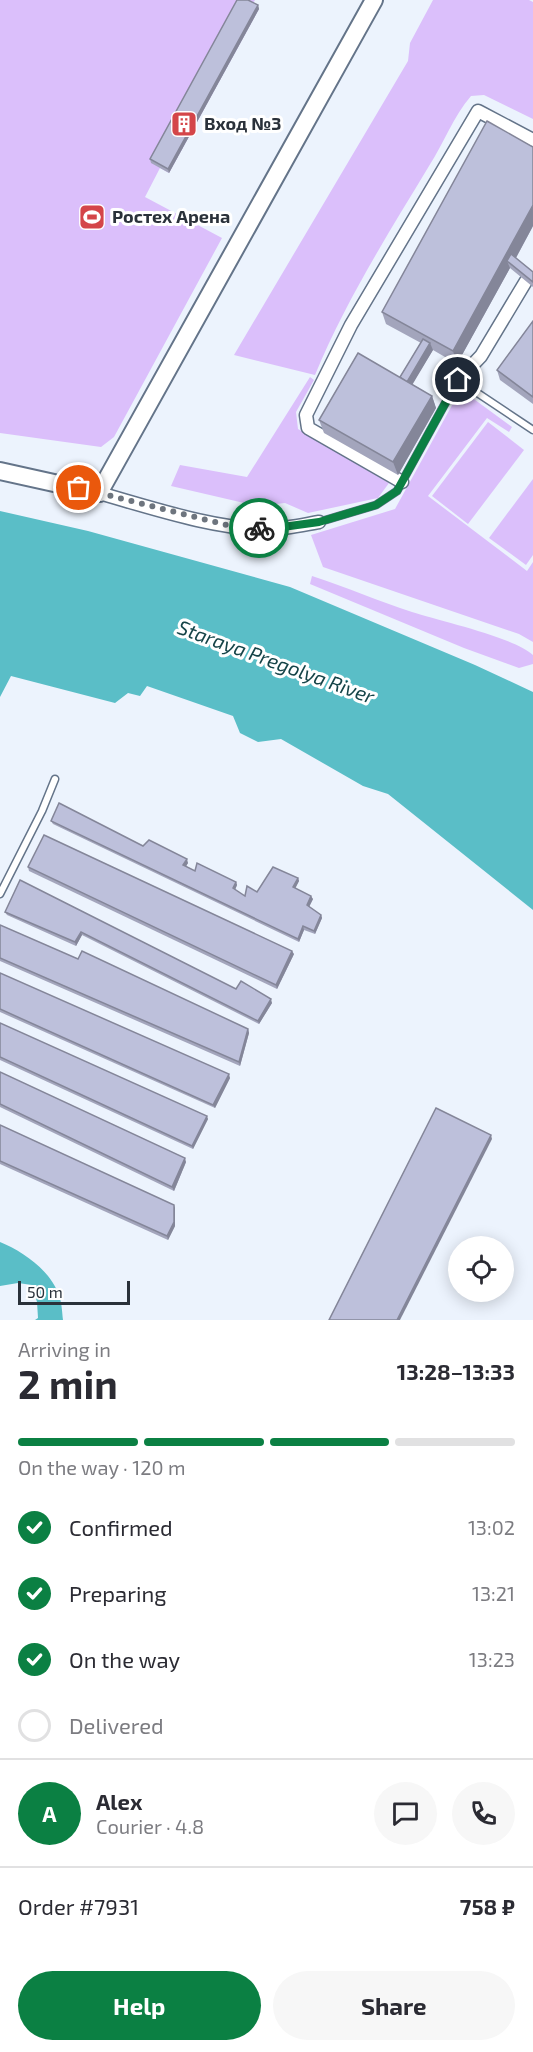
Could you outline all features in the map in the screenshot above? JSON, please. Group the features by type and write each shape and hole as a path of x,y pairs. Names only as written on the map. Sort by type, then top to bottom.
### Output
{"main road":[{"path":"0,471 99,493 374,0"}],"street":[{"path":"402,482 308,428 306,415 357,315 478,111 533,140"},
{"path":"458,380 481,356 529,274"},
{"path":"99,493 227,525 268,529 319,522"}],"lane":[{"path":"319,522 376,505 397,491 458,380 533,430"},
{"path":"0,894 55,780"}],"shaded area":[{"name":"Ростех Арена","path":"0,0 255,0 252,5 259,9 169,173 160,168 145,197 222,238 114,437 101,447 0,433"},
{"path":"433,0 529,0 533,2 533,119 484,95 471,96 368,269 315,375 234,355 408,61 410,43"},
{"path":"310,377 314,380 296,412 298,429 389,483 378,498 308,513 285,503 257,506 171,486 180,465 247,477"},
{"path":"471,397 512,427 509,432 487,418 428,496 527,571 533,562 533,642 519,634 323,567 311,535 395,509 456,398"},
{"path":"488,422 524,450 468,524 432,496"},
{"path":"533,479 533,555 526,565 489,538"},
{"path":"312,576 412,612 510,642 533,655 533,664 519,668 464,648 310,584"}],"water":[{"name":"Staraya Pregolya River","path":"0,511 88,531 290,587 533,692 533,910 388,794 363,786 281,739 258,742 240,733 233,716 147,686 140,696 128,693 115,703 11,676 0,697"},
{"path":"0,1242 36,1263 50,1279 60,1299 63,1320 35,1320 38,1318 37,1302 32,1285 18,1283 0,1286"}],"building":[{"name":"Вход №3","path":"237,0 248,0 258,5 168,169 150,159"},
{"path":"487,121 533,147 533,205 453,351 382,312"},
{"path":"511,254 533,272 533,282 507,261"},
{"path":"533,321 533,397 497,370"},
{"path":"423,339 430,343 407,382 400,377"},
{"path":"358,353 432,396 393,462 319,420"},
{"path":"59,803 143,846 149,840 187,859 183,865 195,871 197,863 236,882 233,888 245,896 247,886 257,892 273,867 298,878 293,887 311,896 307,905 321,915 314,931 303,926 298,939 51,821"},
{"path":"44,835 292,951 276,985 28,867"},
{"path":"20,880 236,989 241,981 271,999 258,1021 81,932 75,942 5,912"},
{"path":"0,925 78,959 82,951 248,1029 239,1062 0,958"},
{"path":"0,973 229,1074 213,1105 0,1009"},
{"path":"0,1023 207,1116 192,1146 0,1057"},
{"path":"0,1072 185,1158 172,1187 0,1104"},
{"path":"436,1108 491,1135 397,1320 329,1320"},
{"path":"0,1125 174,1205 174,1222 167,1236 0,1161"}],"way so far":[{"path":"79,488 227,525 259,528"}],"place":[{"name":"Вход №3","path":"184,124"},
{"name":"Ростех Арена","path":"92,217"}],"route":[{"path":"259,528 268,529 319,522 376,505 397,491 458,380"}]}
